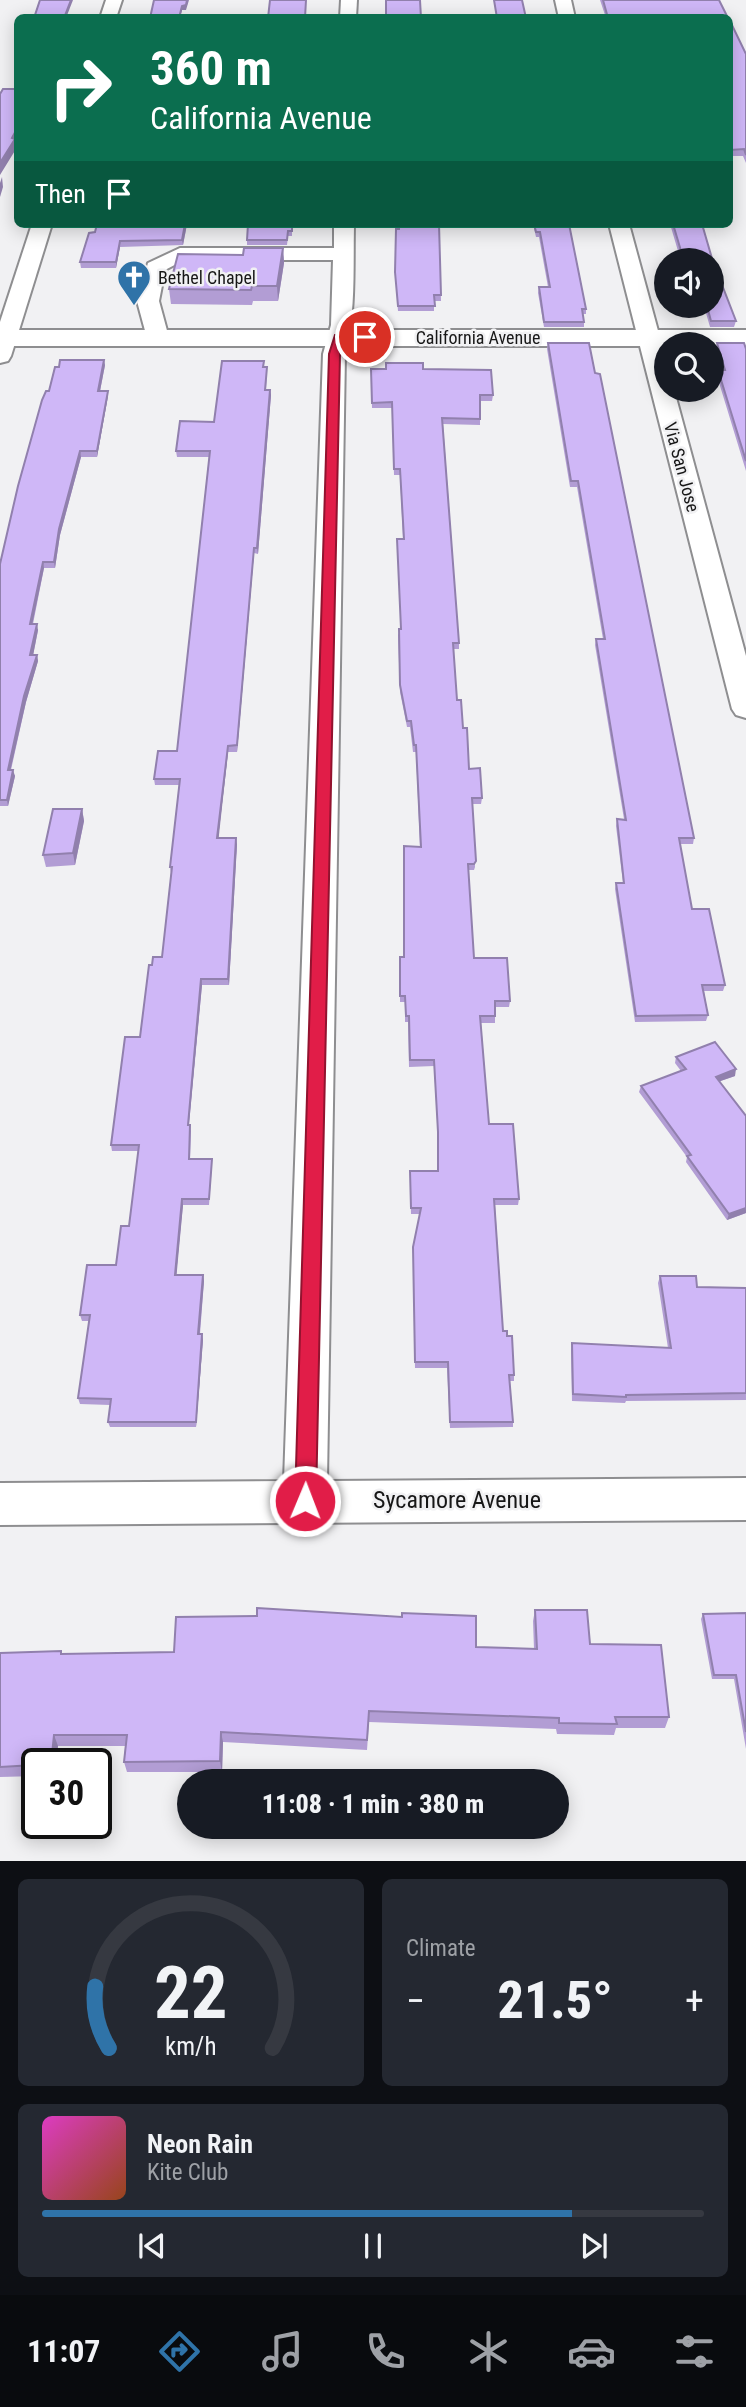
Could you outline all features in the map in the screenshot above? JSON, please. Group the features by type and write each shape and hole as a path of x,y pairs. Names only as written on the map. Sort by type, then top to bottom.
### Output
{"main road":[{"name":"California Avenue","path":"2,344 158,338 746,338"}],"street":[{"path":"2,344 41,228"},
{"name":"Via San Jose","path":"621,228 746,709"},
{"path":"158,338 148,301 155,267 180,254 344,239 342,325 334,354 305,1501"},
{"name":"Sycamore Avenue","path":"0,1504 746,1499"}],"building":[{"path":"40,0 71,0 66,14 35,14"},
{"path":"154,0 187,0 180,14 151,14"},
{"path":"270,0 306,0 305,14 268,14"},
{"path":"386,0 420,0 421,14 386,14"},
{"path":"494,0 522,0 525,14 496,14"},
{"path":"603,0 719,0 726,14 607,14"},
{"path":"733,27 746,54 746,155 744,149 733,150"},
{"path":"3,89 14,89 14,141 0,163 0,94"},
{"path":"96,228 184,228 182,240 120,241 116,262 80,262 89,233 95,232"},
{"path":"248,228 292,228 292,231 288,231 287,240 247,240"},
{"path":"439,228 441,295 434,295 435,306 398,306 395,272 396,229"},
{"path":"535,228 570,228 586,309 582,309 584,322 544,322 539,287 550,287 540,232 536,232"},
{"path":"674,228 703,228 709,248 680,248"},
{"path":"244,248 283,248 277,286 252,286 251,290 169,289 178,254 243,255"},
{"path":"724,290 736,321 711,321 710,318 724,318"},
{"path":"548,343 589,343 595,373 600,374 694,838 679,838 692,909 709,909 725,985 702,985 708,1015 636,1016 616,883 624,883 617,819 626,820 596,639 605,639 578,481 571,481"},
{"path":"724,343 744,343 746,461 724,390"},
{"path":"60,360 104,360 98,391 108,391 97,451 80,451 59,529 54,562 43,562 30,624 37,624 30,655 37,655 24,696 8,770 13,770 7,800 0,800 0,564 42,400 46,391 49,391 55,367 59,367"},
{"path":"222,361 264,361 263,367 267,367 265,390 270,390 237,745 228,746 217,838 236,838 228,979 201,979 188,1125 189,1159 212,1159 209,1199 182,1199 175,1275 203,1275 198,1334 202,1334 196,1422 108,1422 111,1399 78,1398 90,1315 80,1315 87,1265 116,1265 121,1226 129,1226 139,1145 111,1145 125,1037 140,1037 149,965 152,965 153,957 162,957 180,779 154,779 158,751 177,751 210,451 176,451 180,421 214,422"},
{"path":"386,363 423,363 423,369 491,370 493,395 480,395 480,419 442,418 459,643 453,643 457,700 461,700 463,728 467,728 469,769 480,768 482,798 472,798 476,861 474,864 468,864 474,958 507,958 510,1001 495,1001 495,1016 480,1016 489,1124 513,1124 519,1199 494,1199 503,1331 507,1331 507,1336 512,1336 514,1375 509,1375 513,1422 450,1422 448,1362 415,1362 413,1247 421,1208 411,1208 410,1171 438,1171 438,1132 434,1060 410,1060 409,1016 406,1016 405,996 400,996 400,957 404,957 404,846 421,847 416,745 411,721 407,721 400,685 401,629 397,539 404,539 400,469 394,469 392,402 372,403 371,369 386,369"},
{"path":"53,809 82,809 73,853 43,855"},
{"path":"715,1042 736,1069 716,1077 746,1116 746,1208 729,1214 687,1156 691,1155 641,1086 686,1069 676,1057"},
{"path":"660,1276 696,1276 697,1287 746,1288 746,1393 626,1397 573,1394 572,1343 671,1348"},
{"path":"257,1608 402,1617 402,1613 476,1616 476,1647 537,1649 535,1610 587,1610 590,1644 661,1645 669,1717 615,1717 617,1724 559,1723 559,1718 369,1711 367,1740 221,1732 220,1761 124,1762 127,1735 54,1735 53,1748 21,1748 21,1766 0,1767 0,1653 174,1652 176,1617 257,1616"},
{"path":"746,1613 746,1732 736,1675 714,1675 703,1614"}],"place":[{"name":"Bethel Chapel","path":"134,307"}],"route":[{"path":"305,1501 334,354 339,337 365,337"}]}
